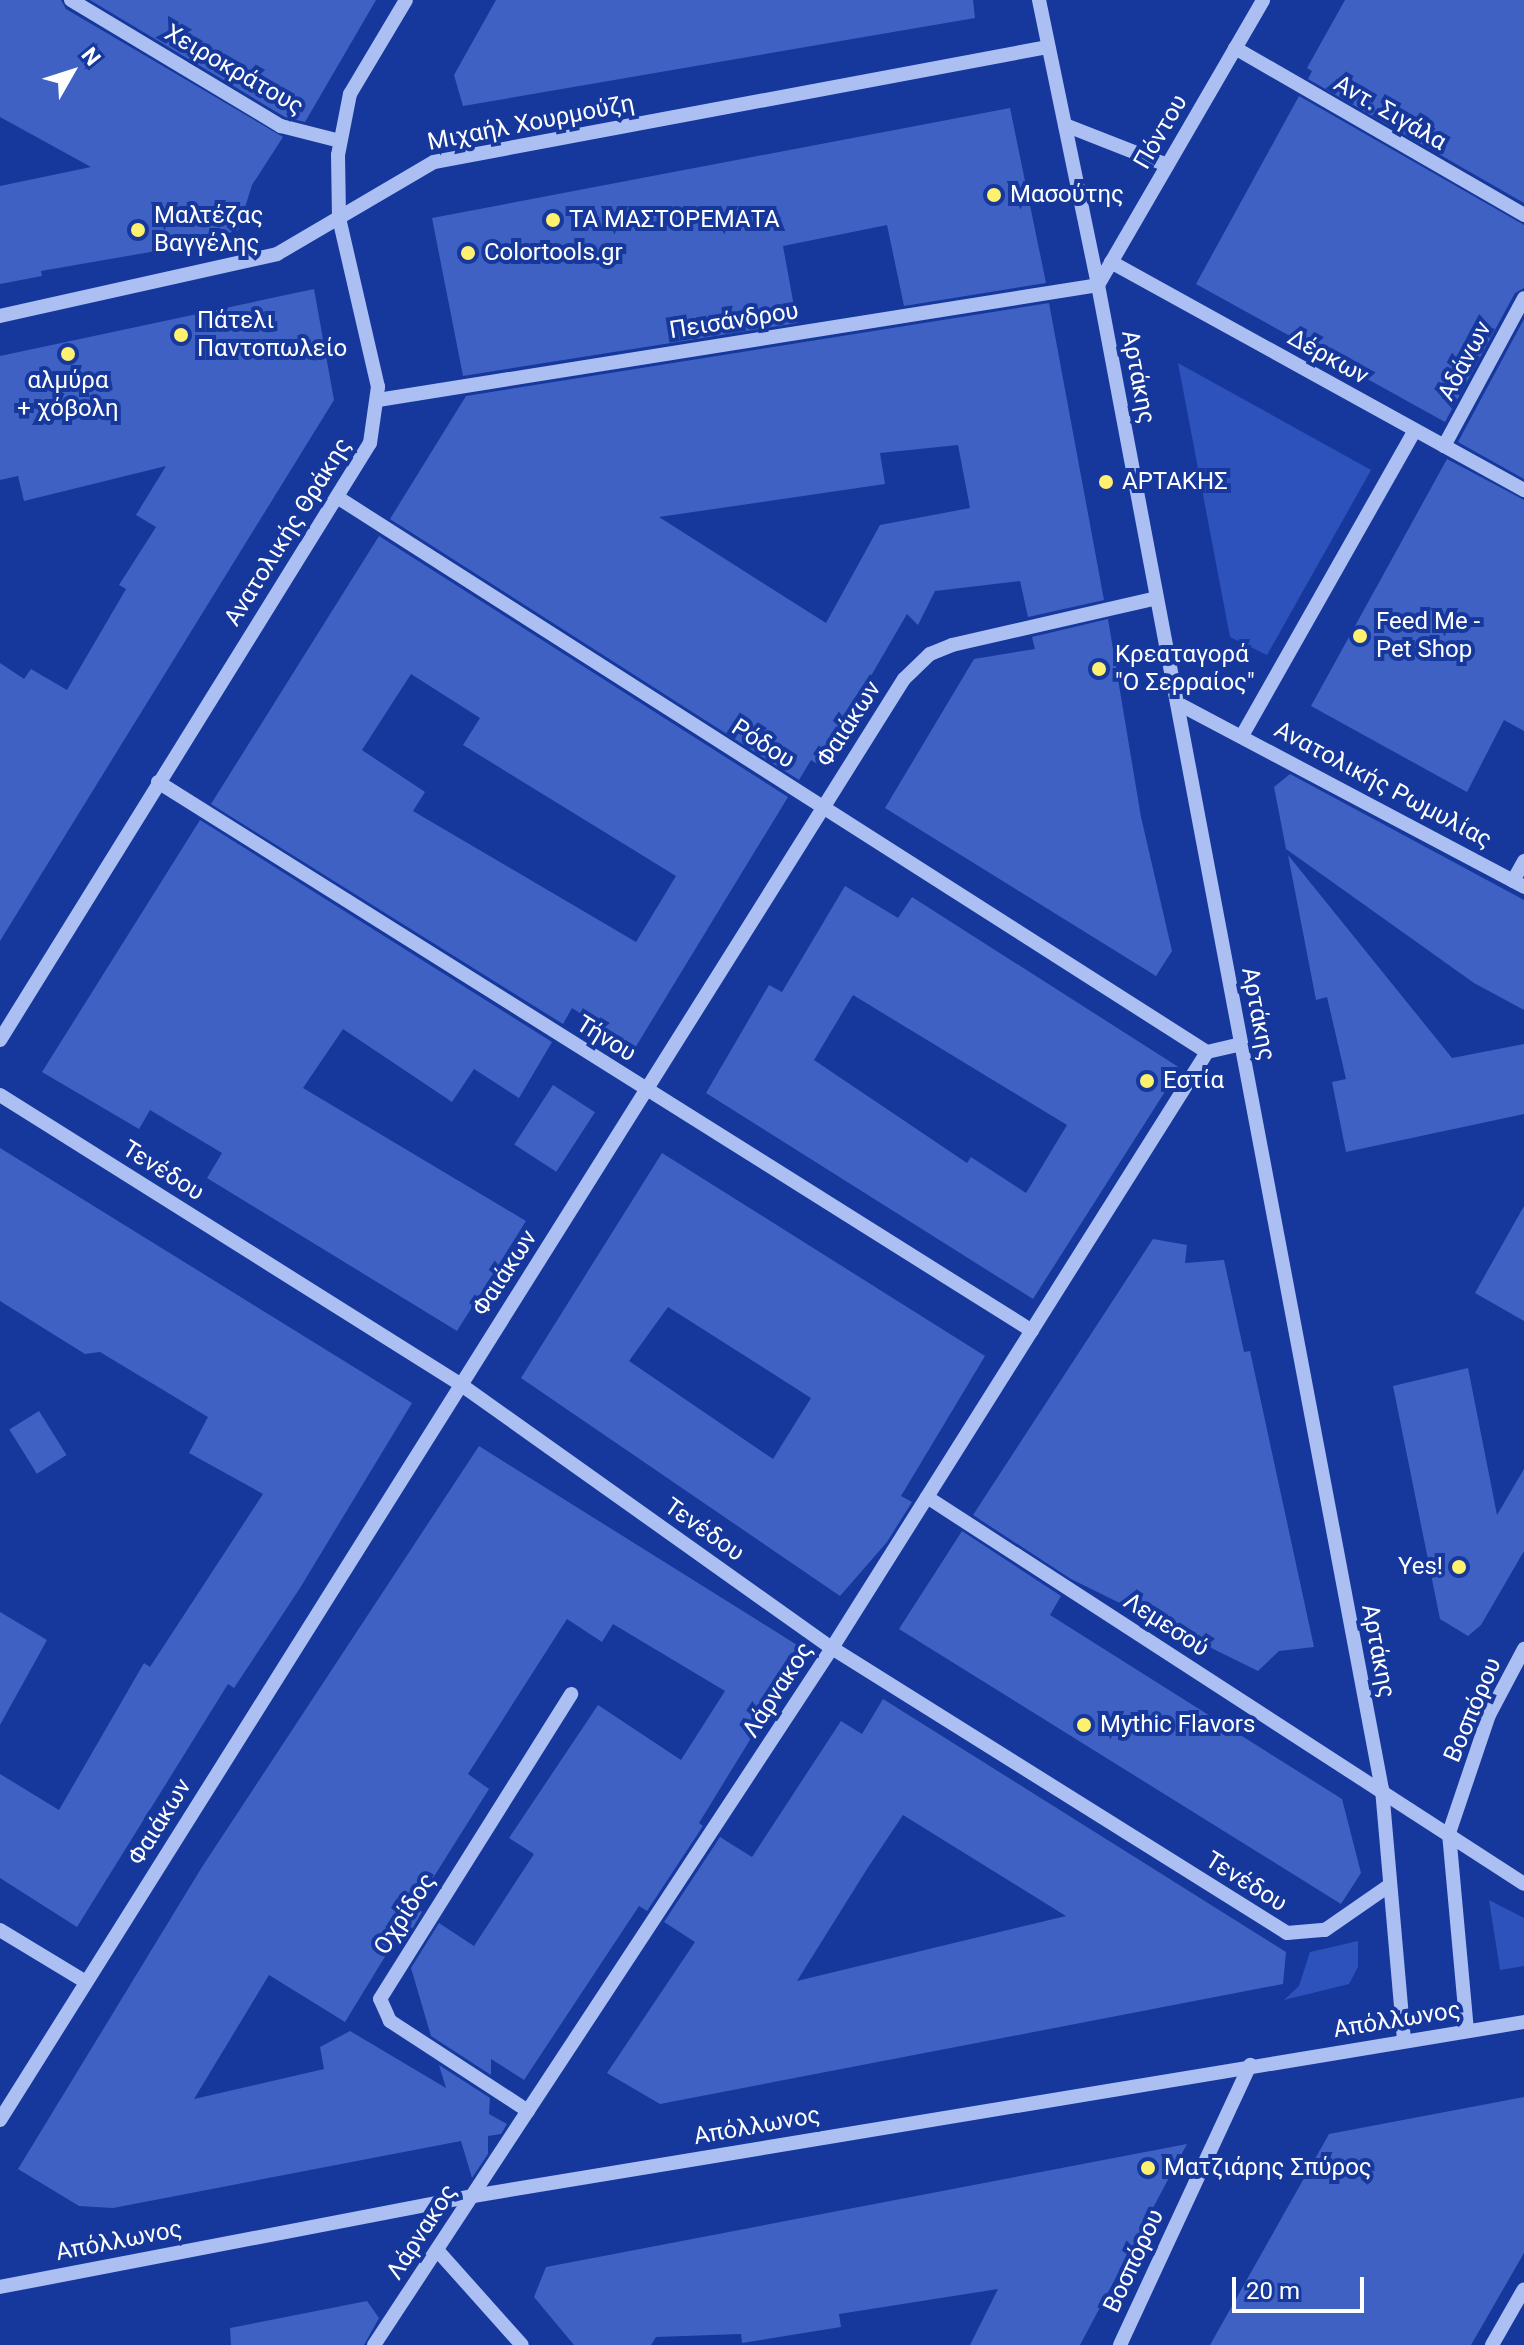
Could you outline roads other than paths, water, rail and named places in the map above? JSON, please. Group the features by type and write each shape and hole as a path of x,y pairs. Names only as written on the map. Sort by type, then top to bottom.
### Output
{"street":[{"name":"Χειροκράτους","path":"71,0 281,126 340,141"},
{"name":"Ανατολικής Θράκης","path":"0,1040 370,443 378,400 339,218 340,141 350,94 406,0"},
{"name":"Αρτάκης","path":"1039,0 1098,285 1382,1789 1404,2041"},
{"name":"Πόντου","path":"1098,285 1263,0"},
{"name":"Μιχαήλ Χουρμούζη","path":"0,316 277,254 434,162 1048,47"},
{"name":"Αντ. Σιγάλα","path":"1235,48 1524,215"},
{"path":"1065,125 1167,165"},
{"name":"Δέρκων","path":"1111,262 1524,490"},
{"name":"Πεισάνδρου","path":"378,400 1098,285"},
{"name":"Αδάνων","path":"1444,446 1524,298"},
{"path":"1243,734 1415,430"},
{"name":"Ρόδου","path":"337,497 1207,1052"},
{"name":"Φαιάκων","path":"0,2120 460,1384 649,1091 821,808 904,679 930,654 1157,598"},
{"name":"Ανατολικής Ρωμυλίας","path":"1177,703 1243,734 1518,884"},
{"name":"Τήνου","path":"158,782 1032,1331"},
{"path":"1518,884 1524,861"},
{"path":"1207,1052 1241,1044"},
{"name":"Λάρνακος","path":"374,2345 832,1648 1207,1052"},
{"name":"Τενέδου","path":"0,1095 460,1384 832,1648 1287,1933 1325,1930 1390,1885"},
{"name":"Λεμεσού","path":"927,1497 1382,1789 1524,1884"},
{"name":"Βοσπόρου","path":"1449,1833 1489,1715 1524,1649"},
{"name":"Οχρίδος","path":"528,2111 390,2021 380,1999 571,1694"},
{"path":"1449,1833 1467,2031"},
{"path":"0,1930 86,1982"},
{"name":"Απόλλωνος","path":"0,2287 473,2196 1524,2022"},
{"name":"Βοσπόρου","path":"1120,2345 1250,2065"},
{"path":"437,2250 522,2345"},
{"path":"1492,2345 1524,2289"}],"place":[{"name":"Μασούτης","path":"994,195"},
{"name":"ΤΑ ΜΑΣΤΟΡΕΜΑΤΑ","path":"553,220"},
{"name":"Μαλτέζας Βαγγέλης","path":"138,230"},
{"name":"Colortools.gr","path":"468,253"},
{"name":"Πάτελι Παντοπωλείο","path":"181,335"},
{"name":"αλμύρα + χόβολη","path":"68,354"},
{"name":"ΑΡΤΑΚΗΣ","path":"1106,482"},
{"name":"Feed Me - Pet Shop","path":"1360,636"},
{"name":"Κρεαταγορά \"Ο Σερραίος\"","path":"1099,669"},
{"name":"Εστία","path":"1147,1081"},
{"name":"Yes!","path":"1459,1567"},
{"name":"Mythic Flavors","path":"1084,1725"},
{"name":"Ματζιάρης Σπύρος","path":"1148,2168"}]}
